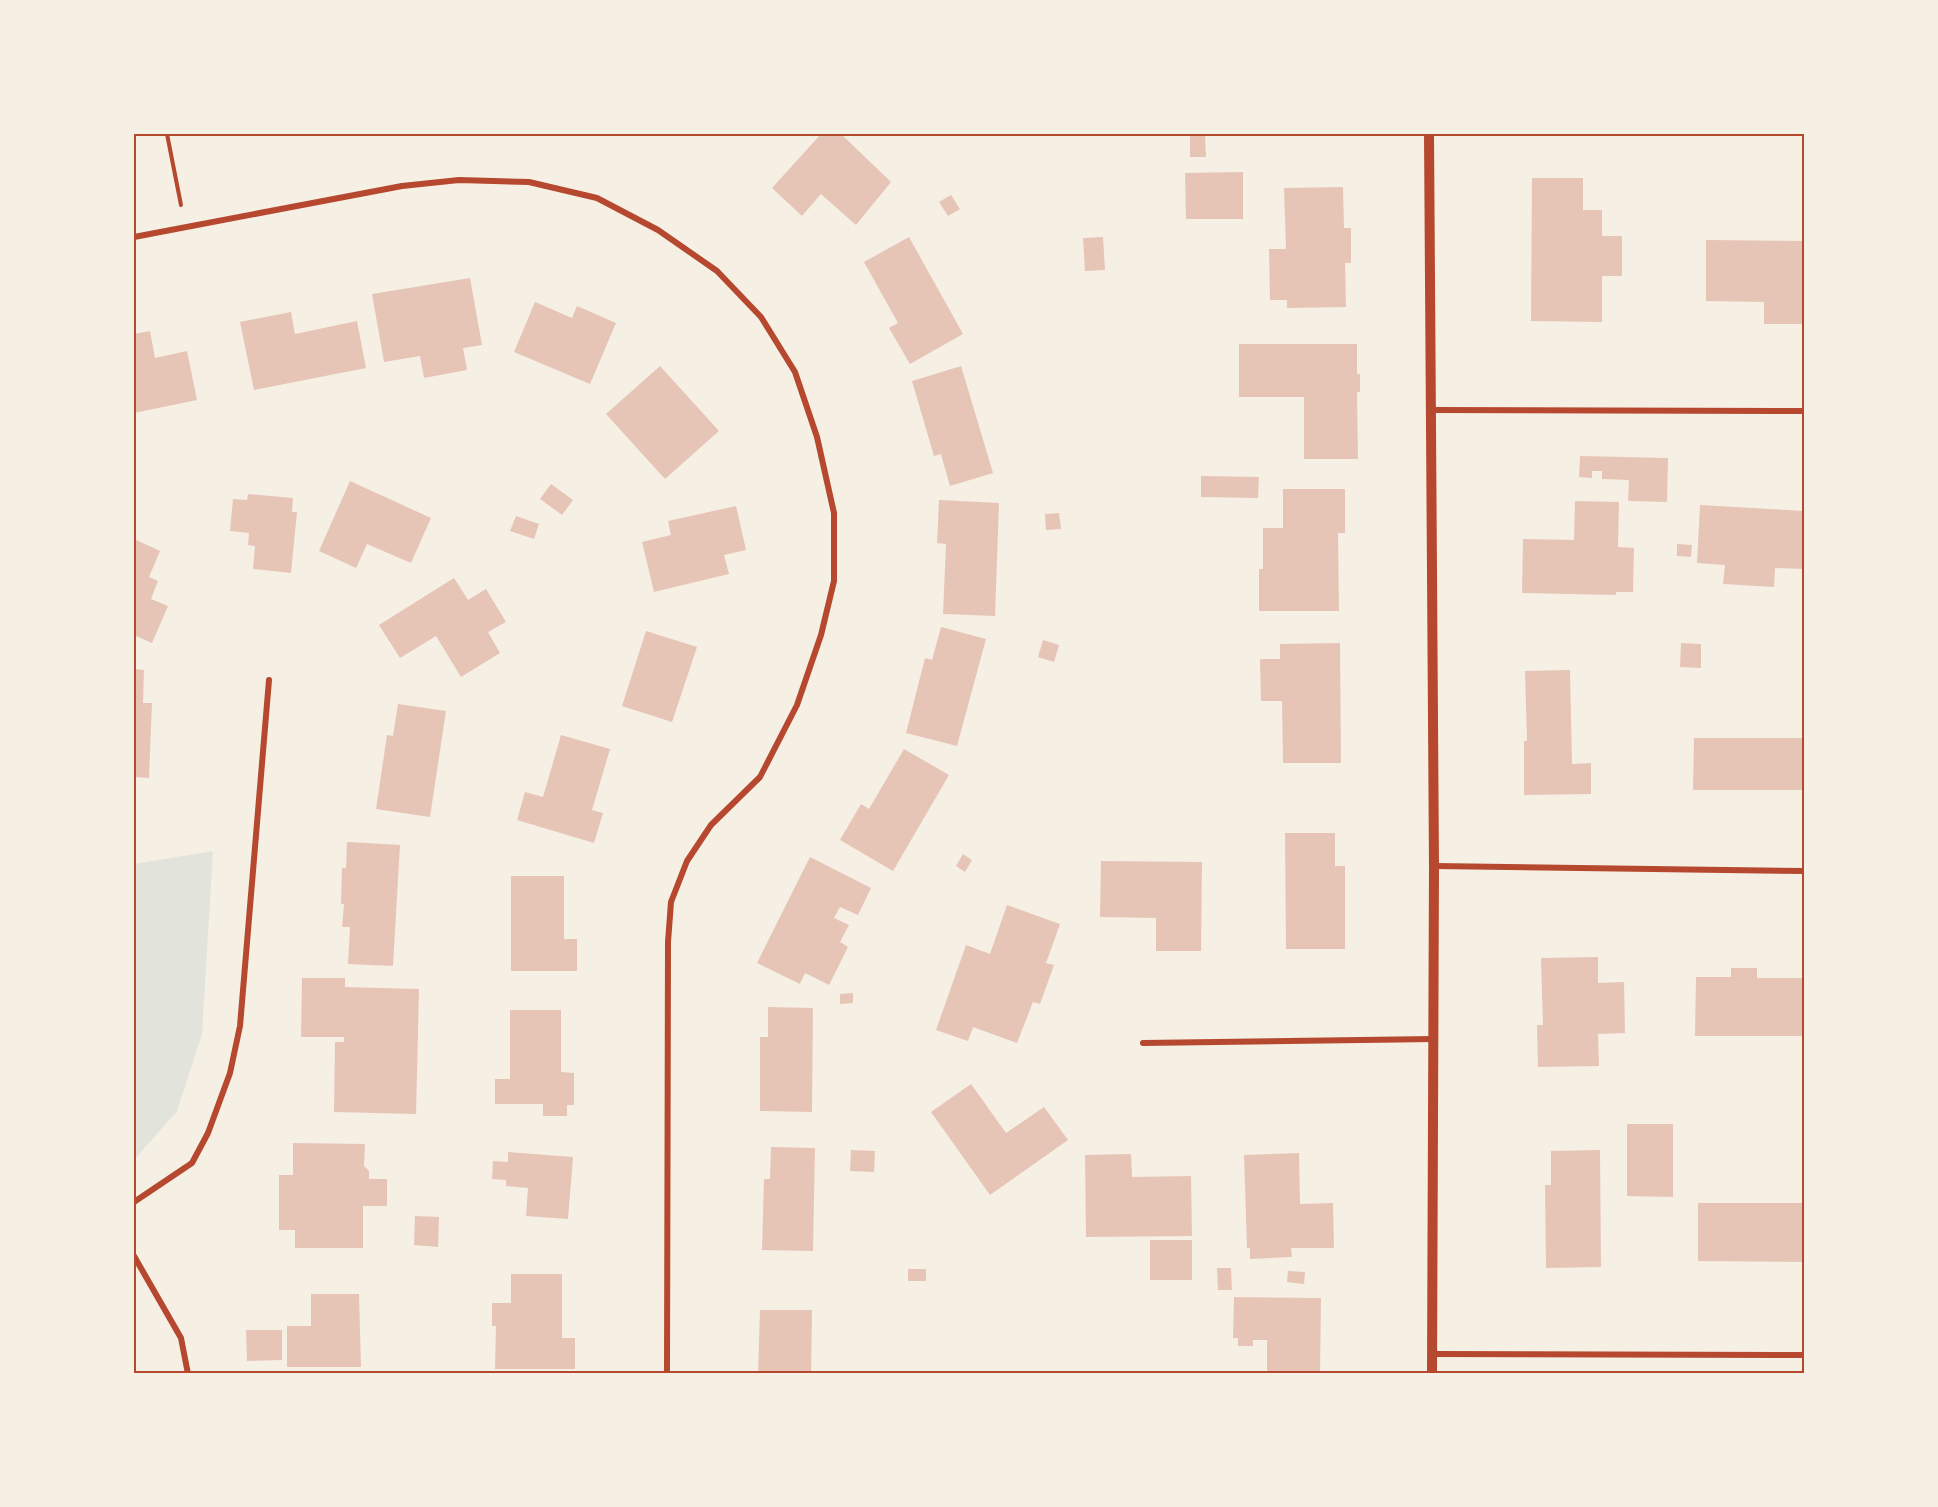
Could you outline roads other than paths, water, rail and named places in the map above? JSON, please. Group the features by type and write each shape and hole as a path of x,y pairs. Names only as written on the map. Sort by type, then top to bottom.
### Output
{"street":[{"path":"1429,134 1434,866 1432,1374"},
{"path":"134,237 402,186 459,180 529,182 597,198 658,230 717,271 761,317 795,372 817,436 834,513 834,581 821,635 797,705 760,777 711,825 687,861 671,902 668,942 667,1374"},
{"path":"1431,410 1804,411"},
{"path":"134,1202 192,1163 208,1133 230,1073 240,1026 268,680"},
{"path":"1434,866 1804,871"},
{"path":"1143,1043 1434,1040"},
{"path":"134,1256 181,1338 188,1374"},
{"path":"1432,1353 1804,1355"}]}
